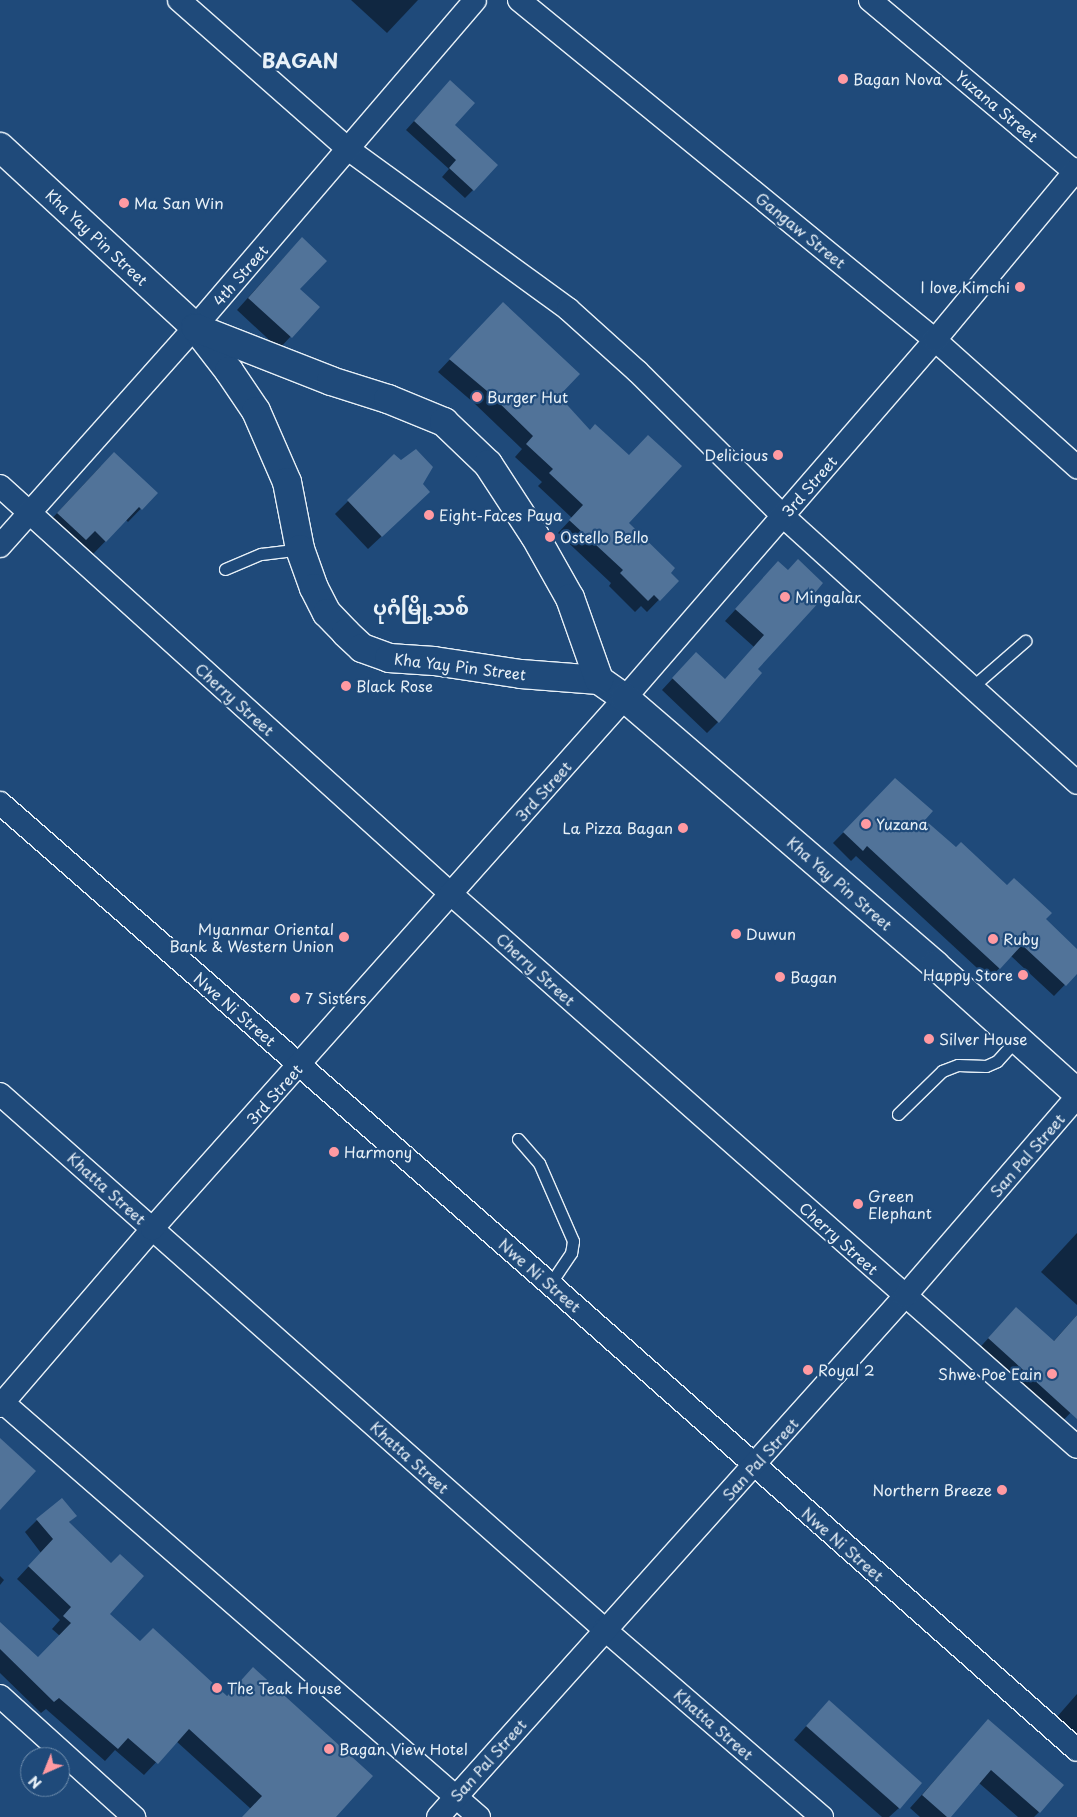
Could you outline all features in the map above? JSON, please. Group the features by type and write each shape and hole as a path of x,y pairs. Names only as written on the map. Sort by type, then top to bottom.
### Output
{"street":[{"path":"180,0 348,149 568,309 638,372 783,516 1077,783"},
{"name":"4th Street","path":"0,546 194,327 475,0"},
{"name":"Gangaw Street","path":"519,0 935,340 1077,467"},
{"name":"Yuzana Street","path":"871,0 1076,172"},
{"name":"Kha Yay Pin Street","path":"0,147 194,327 229,371 256,410 287,482 300,550 314,588 327,613 362,648 389,658 434,661 521,674 599,680 625,698 1077,1093"},
{"name":"3rd Street","path":"1,1403 152,1229 300,1066 625,698 935,340 1076,172"},
{"name":"Kha Yay Pin Street","path":"194,327 331,381 388,399 444,422 488,464 535,536 570,598 599,680"},
{"name":"Cherry Street","path":"0,486 451,894 1077,1447"},
{"name":"Nwe Ni Street","path":"0,803 550,1284 1077,1750"},
{"name":"Khatta Street","path":"0,1094 604,1629 822,1817"},
{"name":"San Pal Street","path":"438,1817 604,1629 905,1296 1077,1097"},
{"path":"1,1403 479,1817"},
{"path":"0,1696 134,1817"}],"lane":[{"path":"225,569 261,554 300,550"},
{"path":"971,688 1025,641"},
{"path":"898,1114 942,1071 958,1065 986,1066 997,1061 1017,1039"},
{"path":"518,1139 539,1163 574,1242 571,1253 550,1284"}],"building":[{"path":"450,80 475,103 455,125 498,165 474,191 449,168 456,160 414,121"},
{"path":"302,237 327,261 300,289 320,307 292,338 248,298"},
{"path":"503,302 580,374 559,396 590,430 595,424 629,455 648,435 682,466 629,523 675,568 671,573 679,581 660,601 654,595 648,601 620,573 623,570 569,520 583,505 549,473 553,469 526,444 533,436 487,391 449,359"},
{"path":"416,449 433,467 423,484 430,492 382,537 347,500 394,454 401,460"},
{"path":"114,452 158,493 142,510 139,507 106,542 95,531 86,540 57,513"},
{"path":"798,559 823,583 814,594 821,600 758,669 762,673 719,723 672,678 696,652 725,679 764,635 735,609 778,561 788,570"},
{"path":"895,778 933,811 925,820 956,847 961,842 1007,885 1014,878 1052,913 1046,919 1077,949 1077,974 1066,986 1022,945 1000,969 867,846 863,851 843,832"},
{"name":"Shwe Poe Eain","path":"1016,1307 1054,1341 1077,1315 1077,1419 988,1338"},
{"path":"0,1438 36,1471 0,1510"},
{"path":"62,1498 77,1516 69,1522 111,1563 120,1554 144,1576 110,1614 140,1641 153,1628 227,1696 253,1667 373,1776 336,1817 242,1817 262,1796 189,1729 158,1764 128,1738 118,1749 59,1698 54,1702 0,1649 0,1622 38,1657 71,1623 63,1616 71,1607 28,1566 53,1539 36,1519"},
{"path":"829,1700 922,1783 900,1809 806,1726"},
{"path":"988,1719 1064,1785 1040,1813 991,1770 951,1817 947,1817 922,1795"}],"place":[{"name":"Bagan Nova","path":"843,79"},
{"name":"Ma San Win","path":"124,203"},
{"name":"I love Kimchi","path":"1020,287"},
{"name":"Burger Hut","path":"477,397"},
{"name":"Delicious","path":"778,455"},
{"name":"Eight-Faces Paya","path":"429,515"},
{"name":"Ostello Bello","path":"550,537"},
{"name":"Mingalar","path":"785,597"},
{"name":"Black Rose","path":"346,686"},
{"name":"Yuzana","path":"866,824"},
{"name":"La Pizza Bagan","path":"683,828"},
{"name":"Duwun","path":"736,934"},
{"name":"Myanmar Oriental Bank & Western Union","path":"344,937"},
{"name":"Ruby","path":"993,939"},
{"name":"Happy Store","path":"1023,975"},
{"name":"Bagan","path":"780,977"},
{"name":"7 Sisters","path":"295,998"},
{"name":"Silver House","path":"929,1039"},
{"name":"Harmony","path":"334,1152"},
{"name":"Green Elephant","path":"858,1204"},
{"name":"Royal 2","path":"808,1370"},
{"name":"Shwe Poe Eain","path":"1052,1374"},
{"name":"Northern Breeze","path":"1002,1490"},
{"name":"The Teak House","path":"217,1688"},
{"name":"Bagan View Hotel","path":"329,1749"}],"district":[{"name":"BAGAN","path":"300,60"},
{"name":"ပုဂံမြို့သစ်","path":"421,607"}]}
